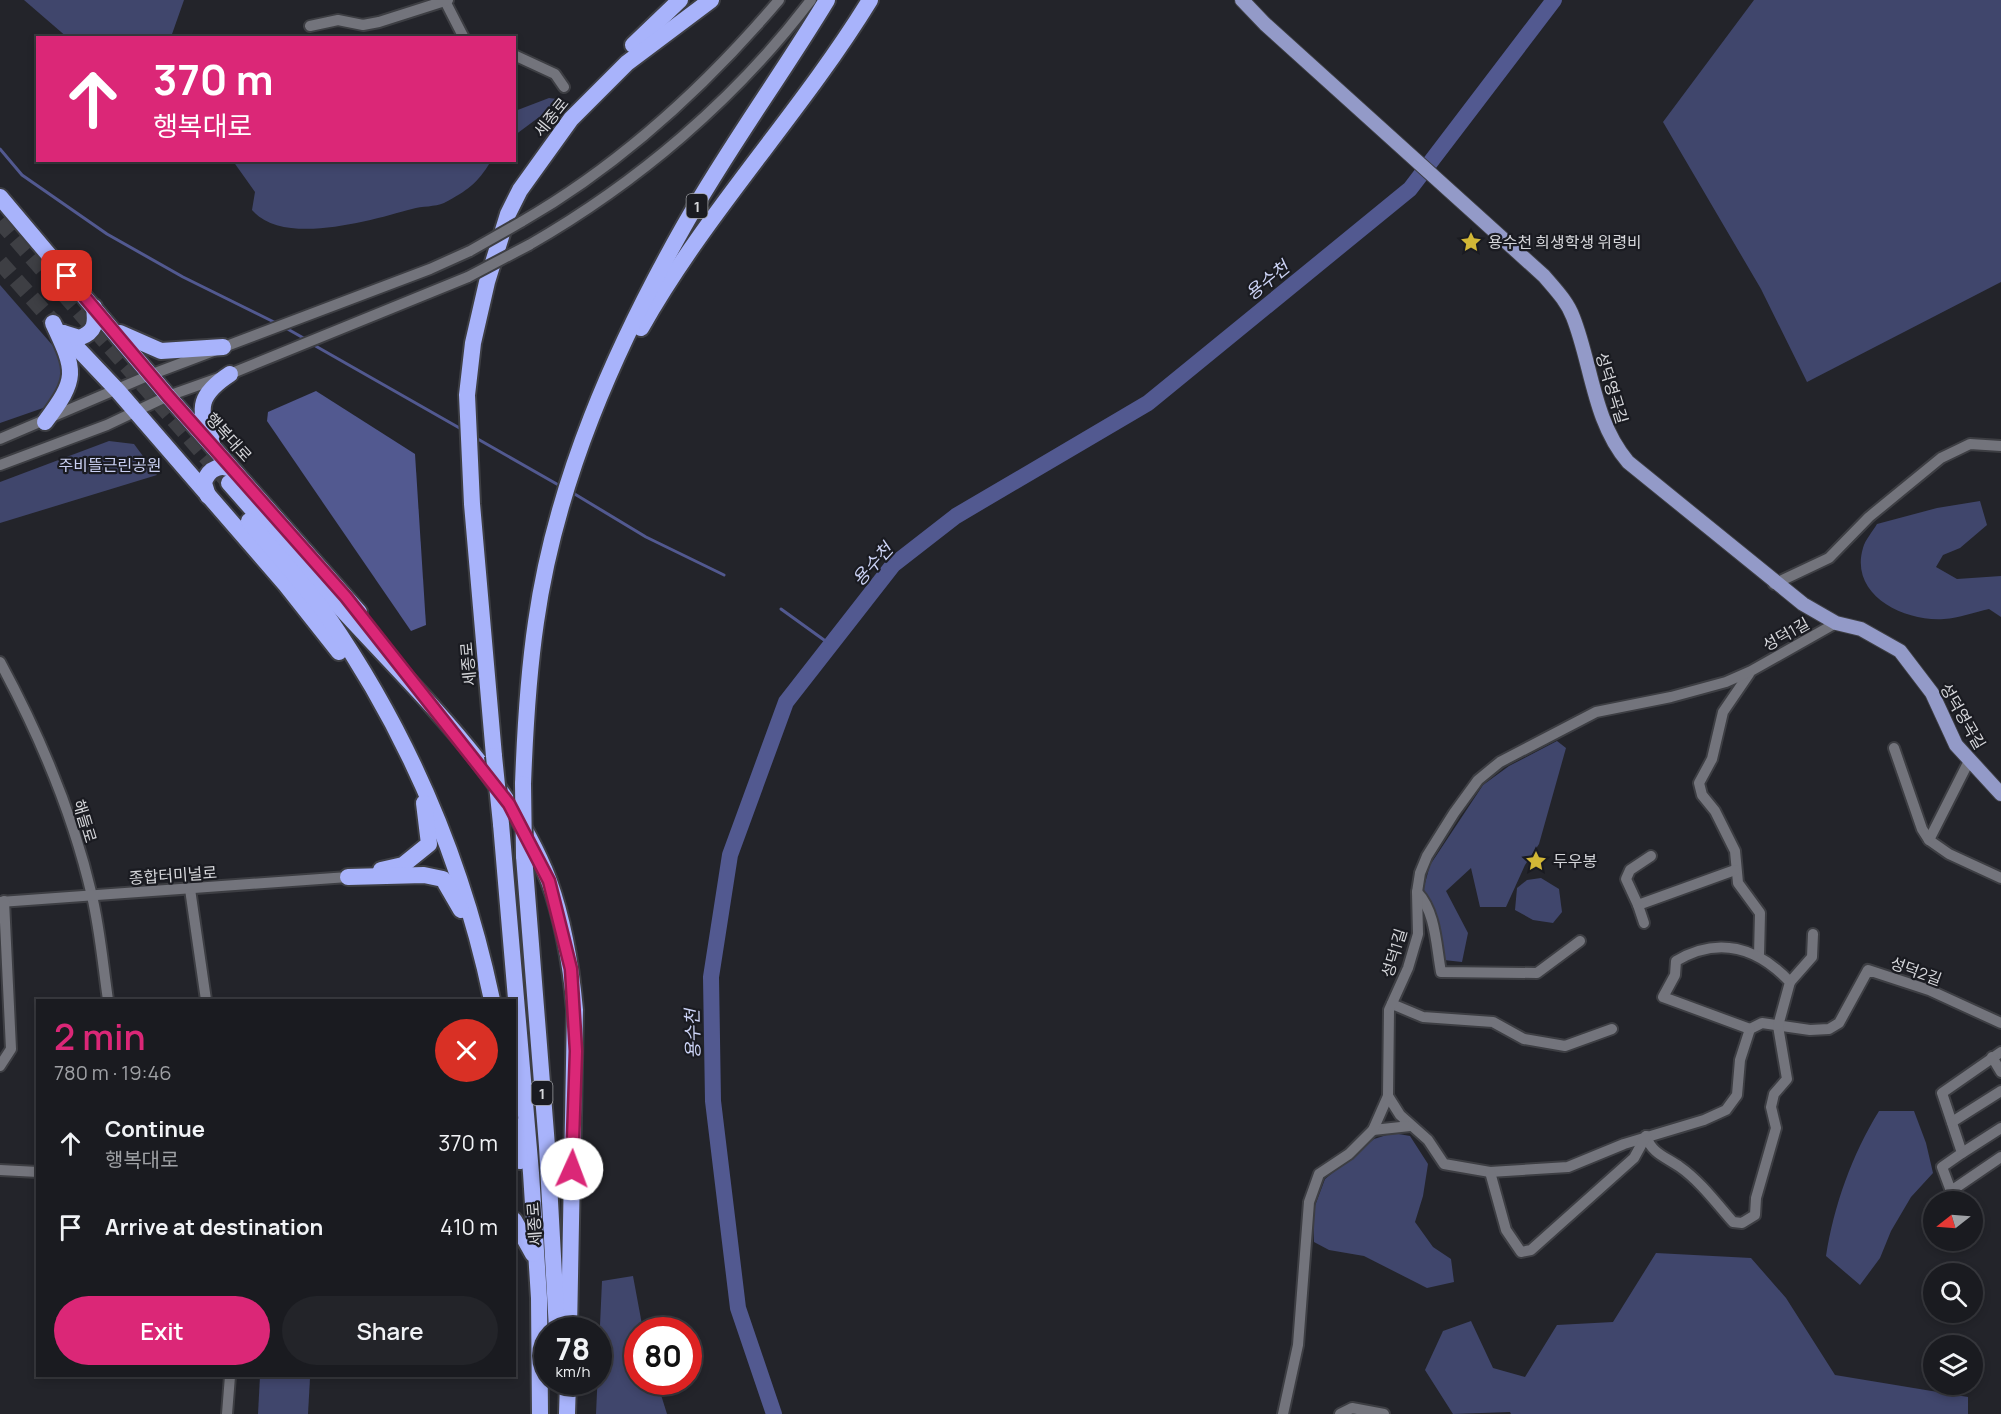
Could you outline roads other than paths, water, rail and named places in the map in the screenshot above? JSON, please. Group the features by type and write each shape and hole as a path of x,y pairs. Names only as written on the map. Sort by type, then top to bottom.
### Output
{"highway":[{"path":"570,119 602,76 680,0"},
{"name":"세종로","path":"540,1414 539,1298 530,1161 494,756 470,464 467,395 479,312 508,214 520,190 570,119 627,63 711,0"},
{"name":"세종로","path":"556,1317 547,1146 524,855 523,784 529,678 536,620 559,518 578,455 616,356 685,223 828,0"},
{"path":"590,424 663,289 854,27 870,0"},
{"name":"행복대로","path":"0,197 168,396 224,481 286,585 392,722 418,773"},
{"path":"58,328 80,338 91,332 96,322 94,307"},
{"path":"109,324 125,336 161,351 223,347"},
{"path":"45,422 61,400 72,378 58,328"},
{"name":"행복대로","path":"58,328 136,412 224,481"},
{"path":"230,374 215,384 202,401 202,415 224,481 429,703 509,804 549,881 571,969 576,1051 569,1317"},
{"path":"348,877 403,865 429,844 418,773"},
{"path":"418,773 459,879 492,999"},
{"path":"348,877 424,874 443,879 457,899 479,950"},
{"path":"517,1156 539,1298"},
{"path":"516,1224 533,1255"},
{"path":"558,1414 559,1395"},
{"path":"567,1414 568,1395"}],"main road":[{"name":"성덕영곡길","path":"1242,0 1265,24 1544,276 1563,297 1573,316 1597,404 1613,445 1628,462 1774,584 1836,624 1862,629 1900,651 1932,693 1951,735 1969,762 2001,794"}],"street":[{"path":"0,439 118,391 150,375 430,269 470,251 548,207 633,146 736,50 779,0"},
{"path":"0,465 136,412 168,396 327,336 468,277 529,245 560,227 647,167 752,69 811,0"},
{"path":"310,26 338,20 363,25 447,1 463,36"},
{"path":"516,56 555,74 564,87"},
{"path":"1774,584 1829,558 1883,505 1941,458 1970,444 2001,446"},
{"name":"성덕1길","path":"1284,1414 1298,1345 1309,1202 1319,1174 1349,1154 1373,1130 1388,1096 1389,1010 1408,968 1418,934 1417,892 1426,856 1438,837 1478,780 1500,762 1596,712 1671,697 1726,682 1751,671 1836,624"},
{"name":"해들로","path":"0,662 34,727 55,777 92,896 108,999"},
{"name":"성덕1길","path":"1735,870 1735,851 1715,811 1702,795 1699,783 1712,759 1723,712 1751,671"},
{"path":"1894,748 1922,829 1929,840 1949,854 2001,878"},
{"path":"1929,840 1969,762"},
{"path":"1644,923 1626,879 1630,870 1651,856"},
{"path":"1638,905 1735,870 1738,883 1760,913 1759,956"},
{"name":"종합터미널로","path":"2,902 348,877"},
{"path":"189,889 206,999"},
{"path":"1417,892 1426,901 1441,972 1537,973 1580,941"},
{"path":"0,1066 11,1049 2,902"},
{"path":"1646,1136 1649,1146 1667,1161 1680,1166 1733,1222 1742,1223 1755,1215 1756,1198 1776,1128 1771,1107 1774,1094 1787,1079 1778,1026 1790,981 1812,957 1814,934"},
{"path":"1388,1096 1410,1126 1428,1140 1444,1164 1490,1172 1568,1167 1646,1136 1678,1128 1726,1110 1737,1095 1740,1060 1750,1029 1663,997 1675,975 1676,962 1695,951 1720,945 1759,956 1790,981"},
{"name":"성덕2길","path":"1750,1029 1762,1023 1810,1030 1829,1029 1839,1023 1868,970 1929,990 2001,1023"},
{"path":"1392,1004 1423,1017 1493,1022 1524,1039 1565,1046 1612,1029"},
{"path":"1962,1153 1942,1093 1997,1055 2001,1072"},
{"path":"1952,1122 2001,1091"},
{"path":"1373,1130 1410,1126"},
{"path":"2001,1128 1942,1167 1951,1191 2001,1157"},
{"path":"1490,1172 1506,1230 1521,1252 1531,1250 1634,1158 1646,1136"},
{"path":"0,1170 36,1172"},
{"path":"227,1414 230,1377"},
{"path":"1340,1414 1352,1408 1384,1414"}],"waterway":[{"name":"용수천","path":"774,1414 738,1308 713,1101 711,977 730,855 786,702 893,565 956,516 1148,403 1410,189 1554,0"},
{"path":"0,149 22,175 107,234 183,277 278,324"},
{"path":"284,327 307,340"},
{"path":"312,344 463,430"},
{"path":"476,438 562,487"},
{"path":"573,493 646,537 724,575"},
{"path":"781,609 831,645"}],"tunnel":[{"path":"0,221 229,483"},
{"path":"0,262 63,333"}],"place":[{"name":"용수천 희생학생 위령비","path":"1471,242"},
{"name":"두우봉","path":"1536,861"}],"park label":[{"name":"주비뜰근린공원","path":"110,465"}]}
